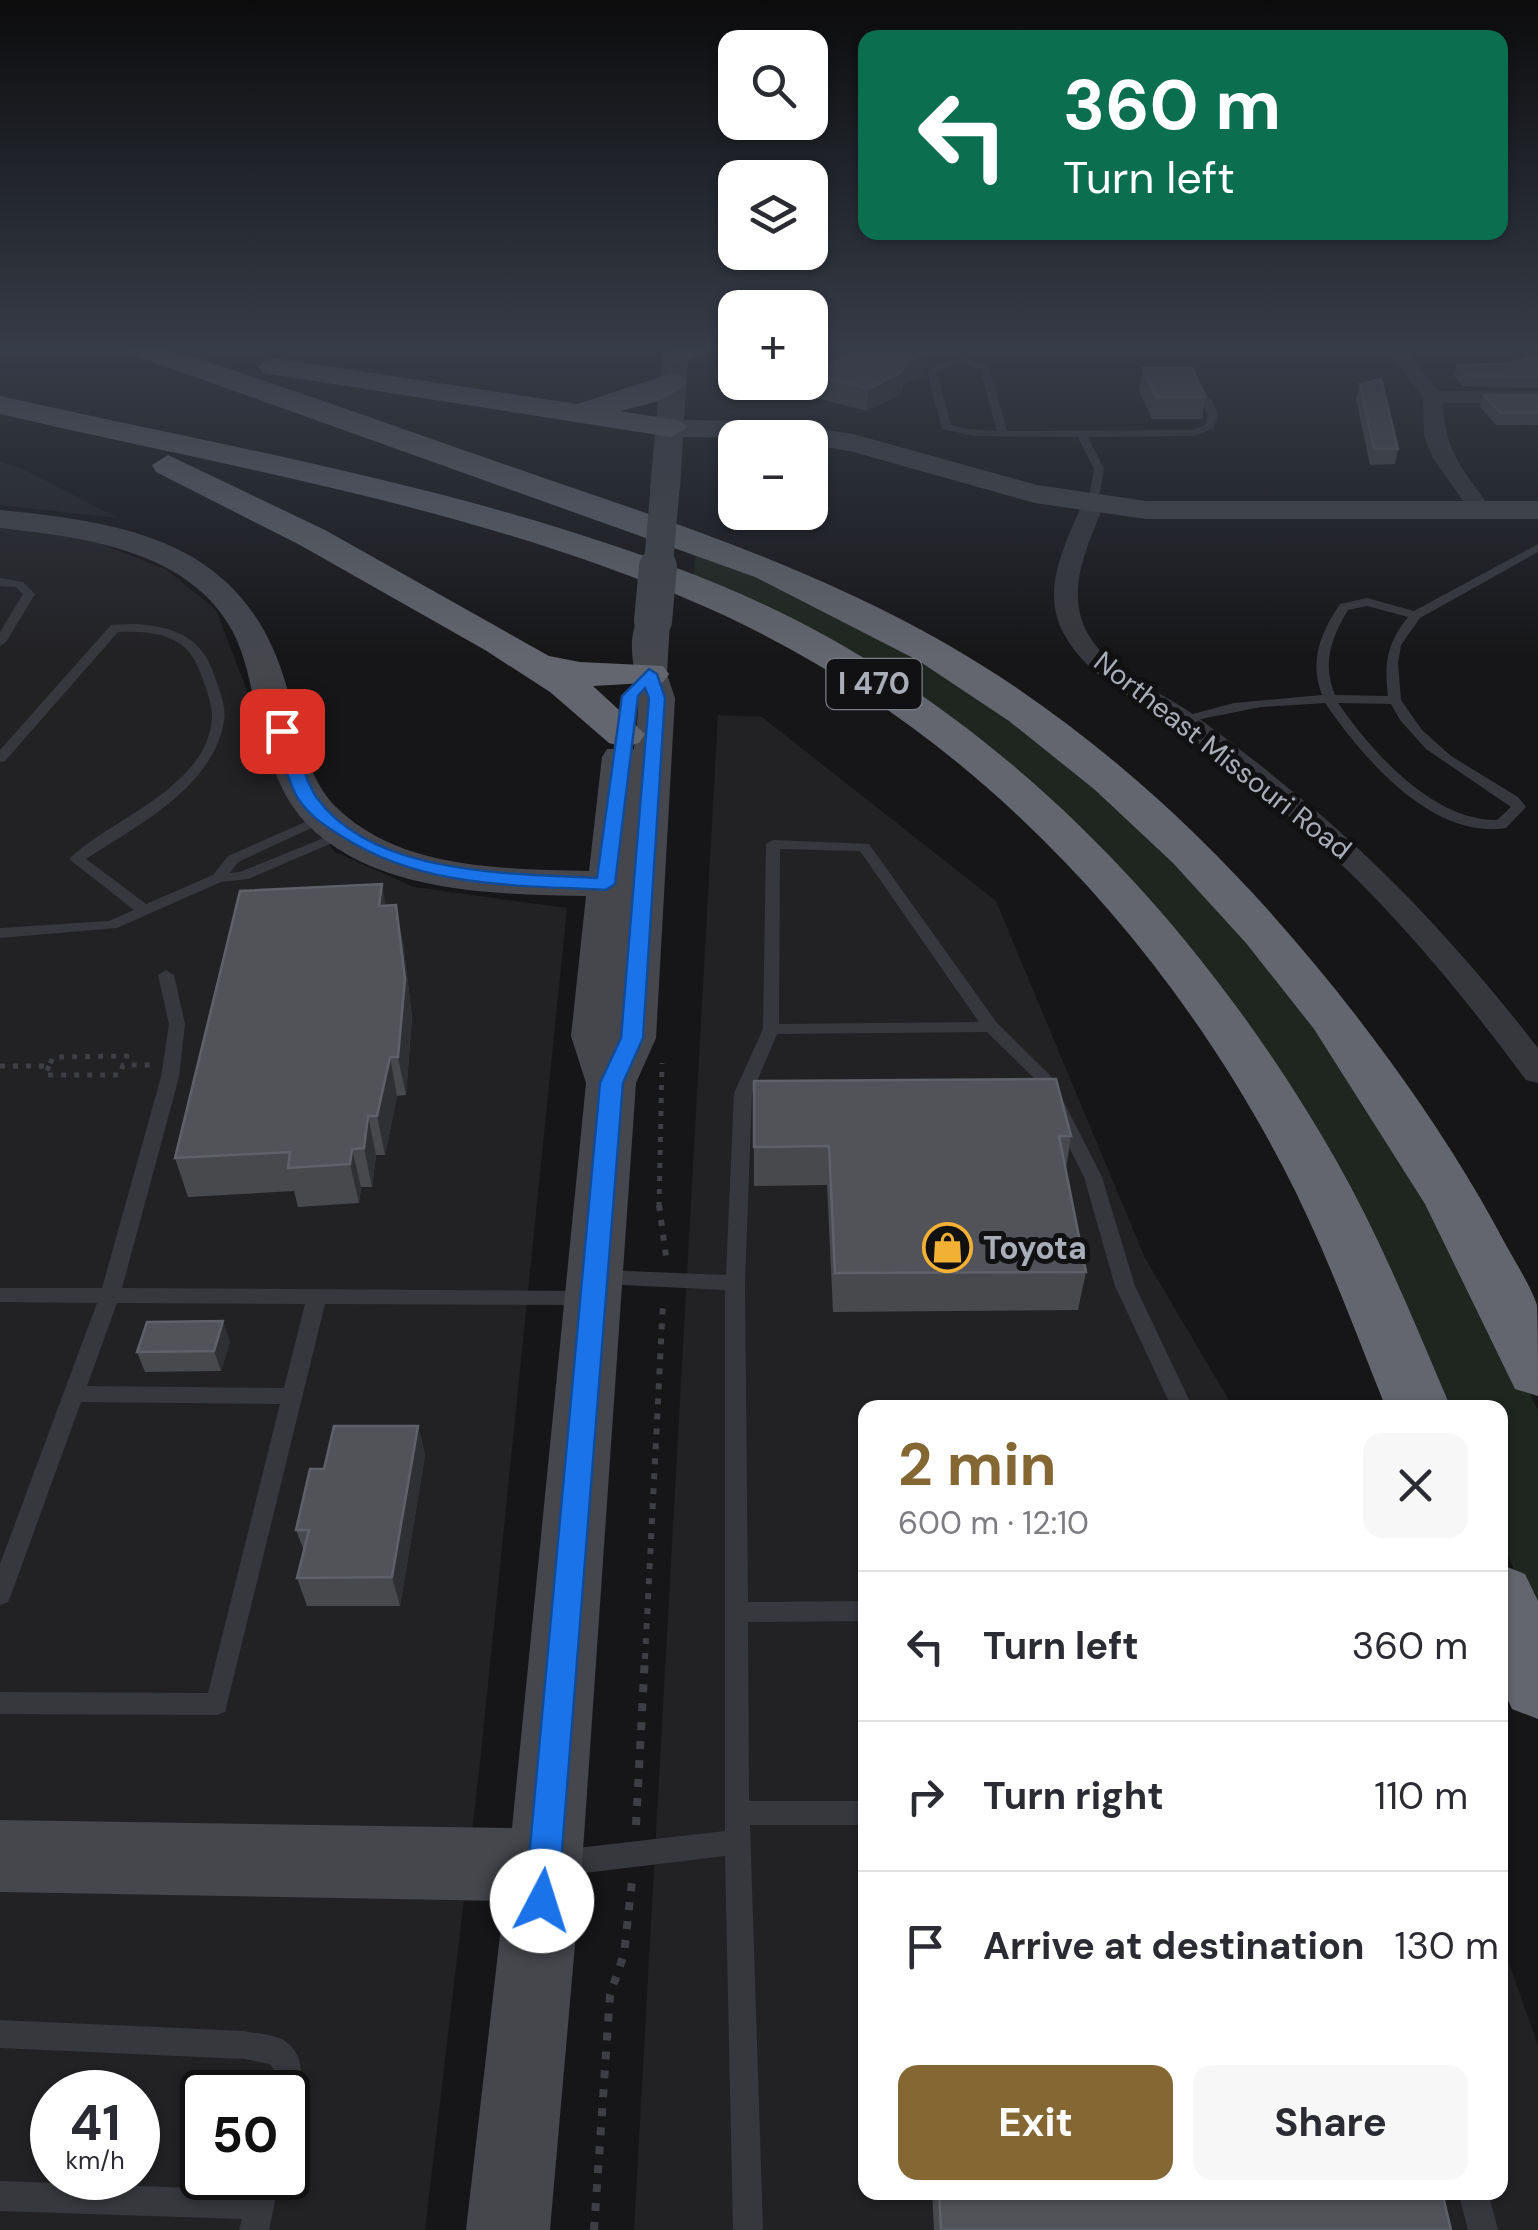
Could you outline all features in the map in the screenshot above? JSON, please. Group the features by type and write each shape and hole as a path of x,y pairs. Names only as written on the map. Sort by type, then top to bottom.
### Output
{"highway":[{"path":"130,450 219,488 390,578 593,702 624,734"},
{"name":"I 470","path":"195,450 399,496 597,552 733,607 846,665 994,769 1075,840 1157,931 1234,1037 1310,1164 1415,1400"},
{"name":"I 470","path":"433,450 722,551 837,600 1026,714 1131,794 1218,878 1374,1074 1453,1202 1538,1371"},
{"path":"538,666 580,674 649,674"},
{"path":"1508,1615 1538,1685"}],"main road":[{"path":"508,2230 545,1865 612,1083 632,1038 657,698 649,674 669,450"},
{"path":"874,450 984,482 1093,504 1146,510 1538,510"},
{"path":"0,519 114,538 171,560 214,588 237,610 252,634 306,796 336,826 417,866 472,877 606,884"},
{"path":"612,1083 595,1036 606,884 630,696 649,674"},
{"path":"0,1856 545,1865"}],"street":[{"path":"1440,450 1481,510"},
{"name":"Northeast Missouri Road","path":"1093,504 1064,575 1066,614 1077,636 1098,660 1300,811 1378,882 1455,966 1538,1072"}],"lane":[{"path":"1090,450 1100,470 1093,504"},
{"path":"1416,614 1367,602 1344,607 1323,645 1322,682 1360,744 1391,773 1463,822 1488,830 1519,807 1462,771 1420,737 1396,700 1390,656 1398,634 1416,614 1538,547"},
{"path":"0,582 19,584 29,594 0,642"},
{"path":"0,758 116,628 170,630 190,642 204,660 219,718 207,748 171,794 76,859 144,910"},
{"path":"1180,719 1243,703 1330,698 1396,700"},
{"path":"218,878 233,859 336,826"},
{"path":"0,933 112,925 218,878 242,876 336,826"},
{"path":"748,2230 738,1842 735,1284 752,1091 772,1029 773,844 864,847 991,1027 1047,1086 1093,1178 1125,1286 1179,1400"},
{"path":"0,1595 110,1295 170,1077 177,1024 166,975"},
{"path":"772,1029 991,1027"},
{"path":"1028,1086 1047,1086"},
{"path":"0,1294 317,1296 596,1287 664,1278 735,1284"},
{"path":"0,1703 217,1704 317,1296"},
{"path":"74,1394 292,1396"},
{"path":"737,1612 858,1611"},
{"path":"738,1812 858,1813"},
{"path":"545,1865 738,1842"},
{"path":"0,2034 261,2048 278,2052 289,2070"},
{"path":"0,2196 259,2204"},
{"path":"1475,2200 1483,2230"}],"path":[{"path":"594,2230 610,1995 624,1954 634,1854 667,1239 659,1204 662,1052"},
{"path":"127,1056 120,1075 45,1075 49,1066 53,1057 127,1056"},
{"path":"124,1065 150,1065"},
{"path":"0,1066 49,1066"}],"shaded area":[{"path":"0,462 21,468 118,518 0,505"},
{"path":"0,524 68,531 167,570 216,610 285,789 335,852 414,887 567,908 480,1763 425,2230 0,2230"},
{"path":"696,549 783,586 925,659 1074,761 1239,919 1431,1199 1538,1410 1538,1625 1508,1556 1508,1400 1439,1400 1250,1028 1193,950 1035,786 960,728 693,580"},
{"path":"718,715 762,717 996,901 1145,1258 1229,1400 858,1400 858,2200 1508,2200 1508,1961 1538,2045 1538,2230 634,2230"}],"building":[{"path":"382,884 379,906 396,905 405,979 398,1057 390,1057 377,1116 368,1116 364,1148 352,1149 350,1164 288,1168 290,1152 175,1158 240,891"},
{"name":"Toyota","path":"1056,1079 1071,1136 1059,1136 1086,1272 835,1273 829,1146 754,1147 754,1081"},
{"path":"223,1321 214,1351 137,1352 147,1322"},
{"path":"334,1426 418,1426 392,1577 297,1578 309,1530 296,1530 310,1469 324,1469"},
{"path":"939,2200 1444,2200 1451,2230 941,2230"}],"place":[{"name":"Toyota","path":"948,1248"}],"route":[{"path":"282,731 306,796 346,834 380,852 417,866 472,877 606,884 630,696 649,674 657,698 632,1038 612,1083 542,1901"}]}
